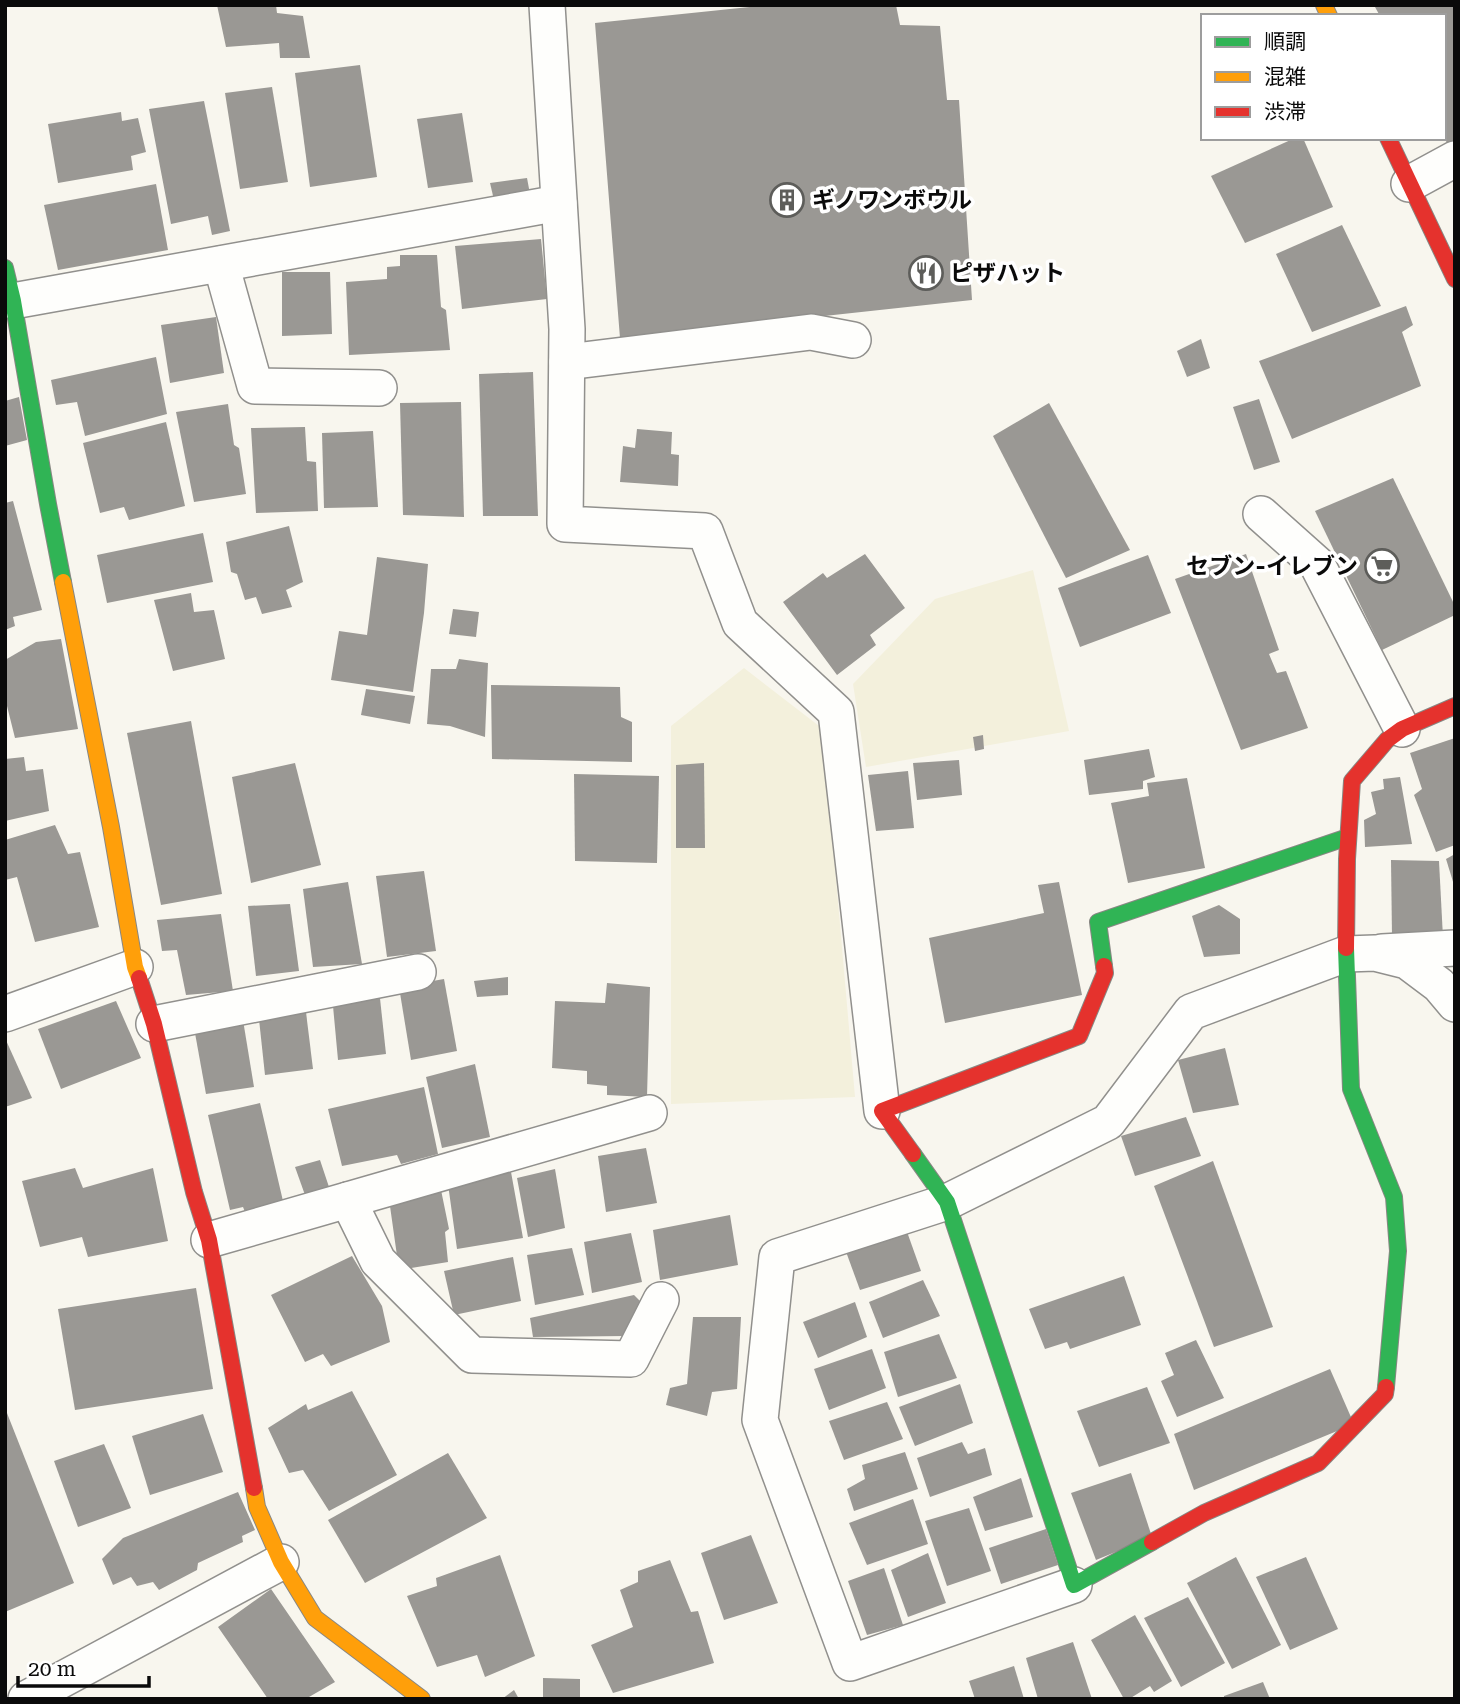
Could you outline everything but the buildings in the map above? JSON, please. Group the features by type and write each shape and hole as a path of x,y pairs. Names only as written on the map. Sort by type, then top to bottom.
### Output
{"street":[{"path":"547,5 567,329 565,524 705,531 740,623 836,712 882,1111 947,1202 1074,1585"},
{"path":"1389,140 1455,279"},
{"path":"1409,184 1455,159"},
{"path":"415,1697 315,1618 281,1562 257,1507 209,1240 194,1192 154,1024 135,967 9,285 221,264 559,203"},
{"path":"221,264 255,386 379,388"},
{"path":"567,362 811,332 853,340"},
{"path":"1261,514 1317,564 1402,729"},
{"path":"1455,706 1402,729 1387,740 1352,781 1347,859 1361,954 1346,989 1351,1089 1394,1197 1398,1251 1385,1394 1318,1463 1204,1513 1074,1585 850,1663 760,1420 777,1257 947,1202 1108,1122 1191,1012 1361,954 1455,948"},
{"path":"882,1111 1079,1036 1105,973 1098,922 1348,837"},
{"path":"1361,954 1407,961 1439,985 1455,1004"},
{"path":"5,1014 135,967"},
{"path":"154,1024 418,972"},
{"path":"209,1240 649,1113"},
{"path":"348,1200 378,1261 472,1355 631,1359 661,1300"},
{"path":"26,1699 281,1562"}],"shaded area":[{"path":"1033,570 1069,731 866,767 853,684 935,599"},
{"path":"744,668 823,729 855,1097 671,1104 671,726"}],"traffic: fast":[{"path":"5,268 63,582"},
{"path":"1104,966 1098,922 1348,837"},
{"path":"1346,948 1351,1089 1394,1197 1398,1251 1386,1387"},
{"path":"913,1154 947,1202 1074,1585 1152,1542"}],"traffic: slow":[{"path":"1324,5 1328,14"},
{"path":"63,582 139,978"},
{"path":"254,1488 257,1507 281,1562 315,1618 422,1699"}],"traffic: jam":[{"path":"1389,140 1455,279"},
{"path":"1346,948 1347,859 1352,781 1387,740 1402,729 1455,706"},
{"path":"913,1154 882,1111 1079,1036 1105,973 1104,966"},
{"path":"139,978 154,1024 194,1192 209,1240 254,1488"},
{"path":"1152,1542 1204,1513 1318,1463 1385,1394 1386,1387"}],"place":[{"name":"ギノワンボウル","path":"787,200"},
{"name":"ピザハット","path":"926,273"},
{"name":"セブン-イレブン","path":"1382,566"}]}
